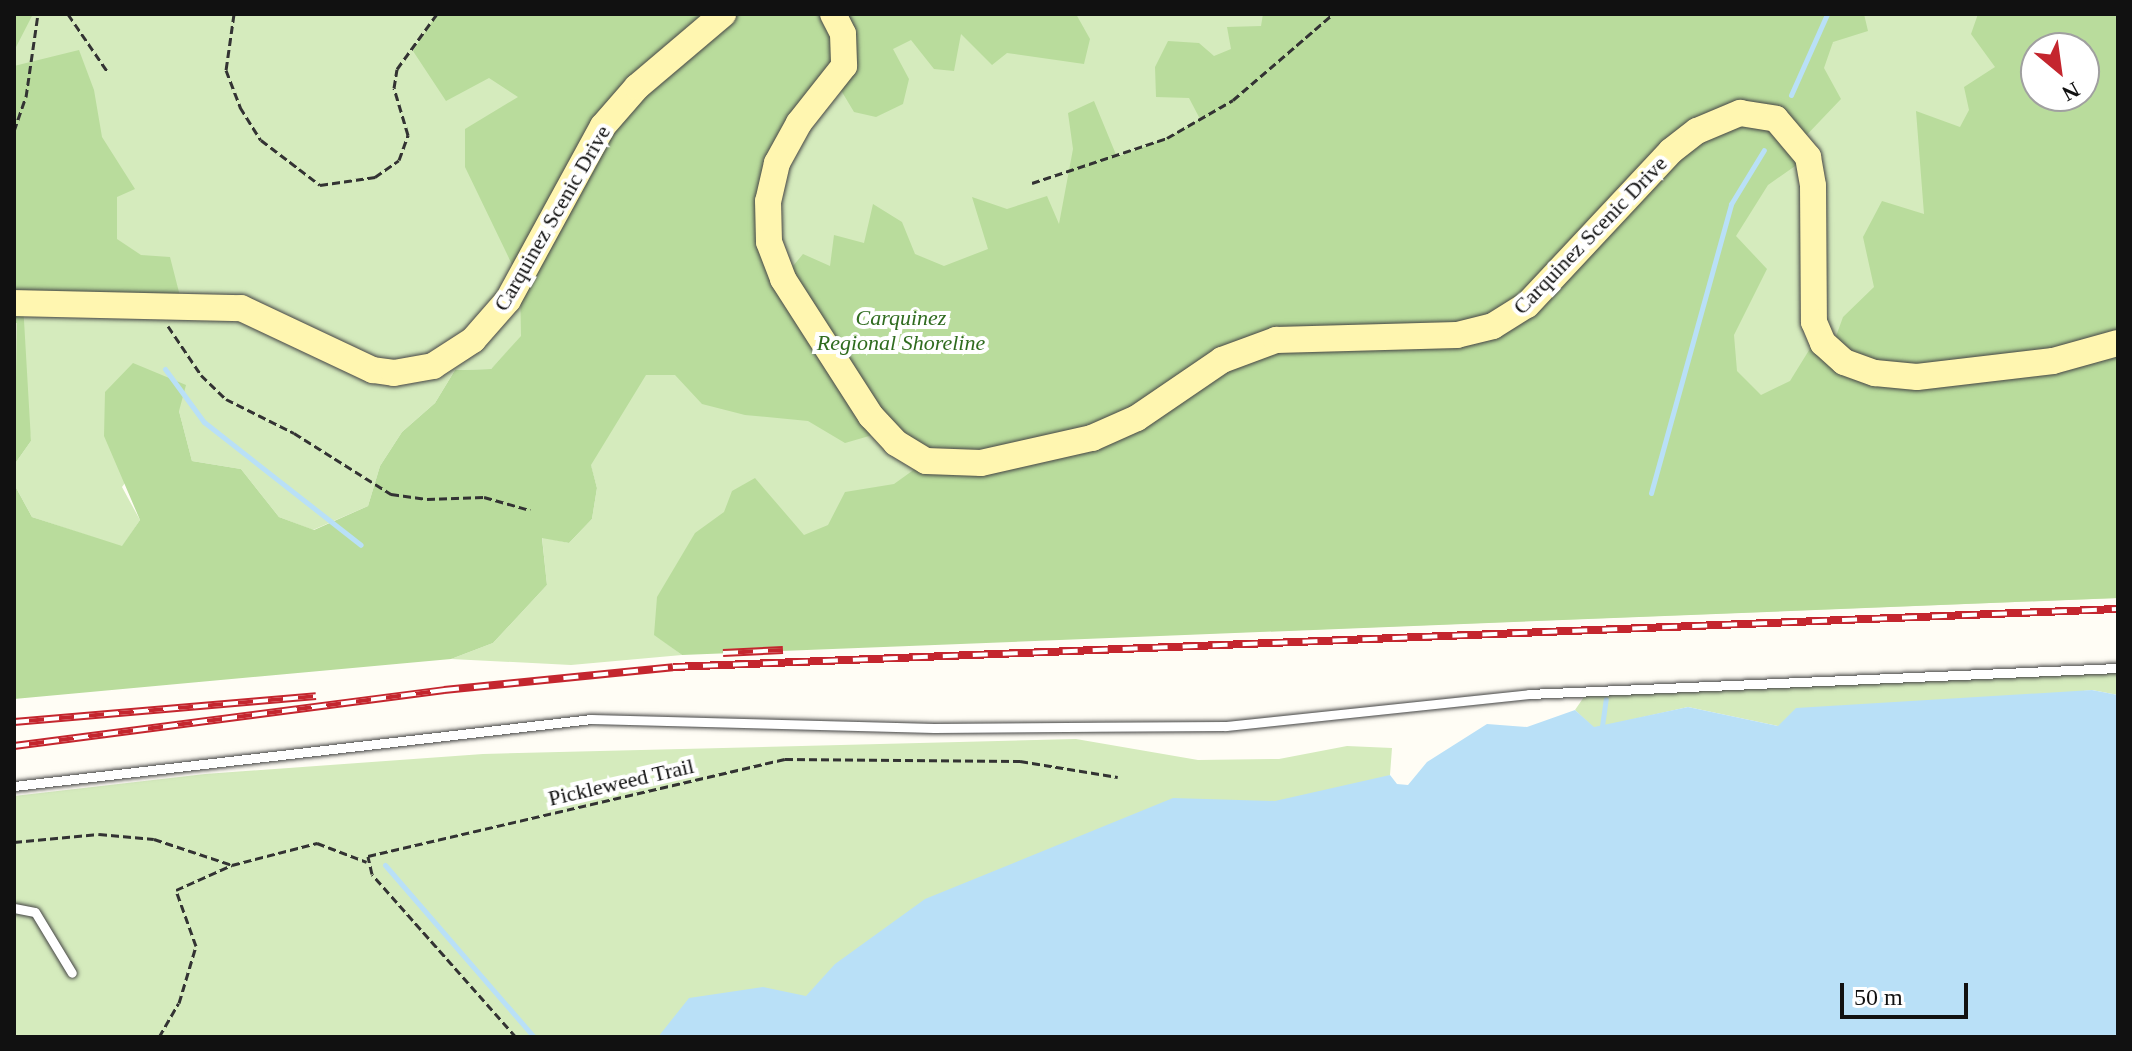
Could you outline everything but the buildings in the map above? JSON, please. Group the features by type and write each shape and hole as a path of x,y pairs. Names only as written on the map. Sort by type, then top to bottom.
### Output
{"street":[{"name":"Carquinez Scenic Drive","path":"14,303 168,302 206,306 271,326 373,370 413,372 453,356 508,300 603,126 637,87 723,14"},
{"name":"Carquinez Scenic Drive","path":"833,14 843,34 844,66 799,123 777,163 768,201 769,242 795,300 871,416 896,443 926,461 981,463 1092,438 1137,418 1222,360 1276,340 1457,335 1493,326 1527,305 1671,151 1697,131 1740,113 1776,119 1808,157 1813,186 1814,322 1823,343 1844,362 1875,373 1917,377 2053,361 2118,343"}],"lane":[{"path":"14,786 591,719 934,728 1226,726 1529,694 2118,668"},
{"path":"14,908 35,912 72,973"}],"path":[{"path":"14,131 26,97 38,14"},
{"path":"68,14 107,71"},
{"path":"234,14 226,70 240,107 261,140 320,185 375,177 399,160 408,135 394,88 397,69 437,14"},
{"path":"1032,183 1167,138 1233,100 1286,49 1333,14"},
{"path":"168,302 168,326 201,375 226,399 294,433 391,494 427,499 484,497 530,510"},
{"name":"Pickleweed Trail","path":"367,862 368,856 785,759 1020,761 1118,777"},
{"path":"14,842 99,834 154,839 232,865"},
{"path":"159,1037 179,1003 196,946 176,890 232,865 317,843 367,862 516,1037"}],"green space":[{"name":"Carquinez Regional Shoreline","path":"14,14 2118,14 2118,598 838,648 654,634 682,655 571,665 451,659 493,643 547,585 542,537 569,543 592,519 597,488 591,466 520,284 522,336 491,369 455,370 435,403 402,432 380,466 368,506 313,530 279,517 241,469 192,461 179,411 122,487 140,520 122,547 32,517 14,484 14,465 31,441 14,303"},
{"path":"14,14 33,14 15,49 14,66"},
{"name":"Carquinez Regional Shoreline","path":"437,14 1076,14 1090,39 1084,64 1007,53 992,65 961,34 954,71 934,69 911,40 893,49 909,79 903,104 876,117 854,112 836,82 777,163 783,278 803,254 830,266 834,235 864,243 873,204 902,222 915,254 944,266 988,249 972,197 1007,209 1047,196 1059,224 1073,149 1068,113 1094,101 1117,157 1167,138 1200,119 1189,98 1156,97 1155,67 1168,41 1199,43 1214,56 1231,49 1227,27 1261,26 1263,14 1864,14 1868,31 1833,42 1824,68 1841,99 1800,142 1808,157 1768,185 1736,236 1767,269 1734,335 1737,371 1761,395 1790,381 1819,334 1831,350 1843,317 1874,287 1863,237 1882,201 1924,214 1916,111 1960,127 1969,110 1964,87 1995,67 1971,34 1978,14 2118,14 2118,598 682,655 654,635 657,597 695,533 724,512 732,491 755,478 804,535 828,525 845,492 894,484 926,461 883,432 845,443 808,421 745,415 702,404 675,375 646,375 591,465 597,488 592,519 569,543 542,538 547,585 493,643 451,659 14,699 14,484 32,517 122,546 140,520 104,436 105,392 133,363 186,385 179,411 192,461 241,469 279,517 314,530 368,506 380,466 402,432 435,403 455,370 491,369 521,336 520,281 465,167 465,129 518,97 489,78 446,101 413,51"},
{"path":"79,50 94,90 102,137 135,189 117,197 117,239 141,255 170,257 182,304 23,303 31,441 14,465 14,66"},
{"path":"14,323 17,323 14,488"},
{"path":"2118,668 2118,695 2092,690 1778,726 1688,707 1594,728 1575,710 1588,691"},
{"path":"1076,739 1198,760 1279,759 1347,746 1392,748 1390,775 1265,844 1232,1037 14,1037 14,796 205,774 483,754"}],"water":[{"path":"2092,690 2118,695 2118,1037 658,1037 689,998 763,987 806,996 835,964 925,899 1173,798 1275,801 1390,775 1397,784 1408,785 1427,762 1487,724 1527,727 1575,710 1594,727 1688,707 1778,726 1796,708"}],"waterway":[{"path":"1791,95 1827,14"},
{"path":"1651,493 1731,204 1764,150"},
{"path":"165,369 204,422 361,545"},
{"path":"1602,726 1606,699"},
{"path":"385,865 534,1037"}],"railway":[{"path":"14,746 444,690 673,667 2118,609"},
{"path":"723,653 783,650"},
{"path":"14,722 316,696"}]}
